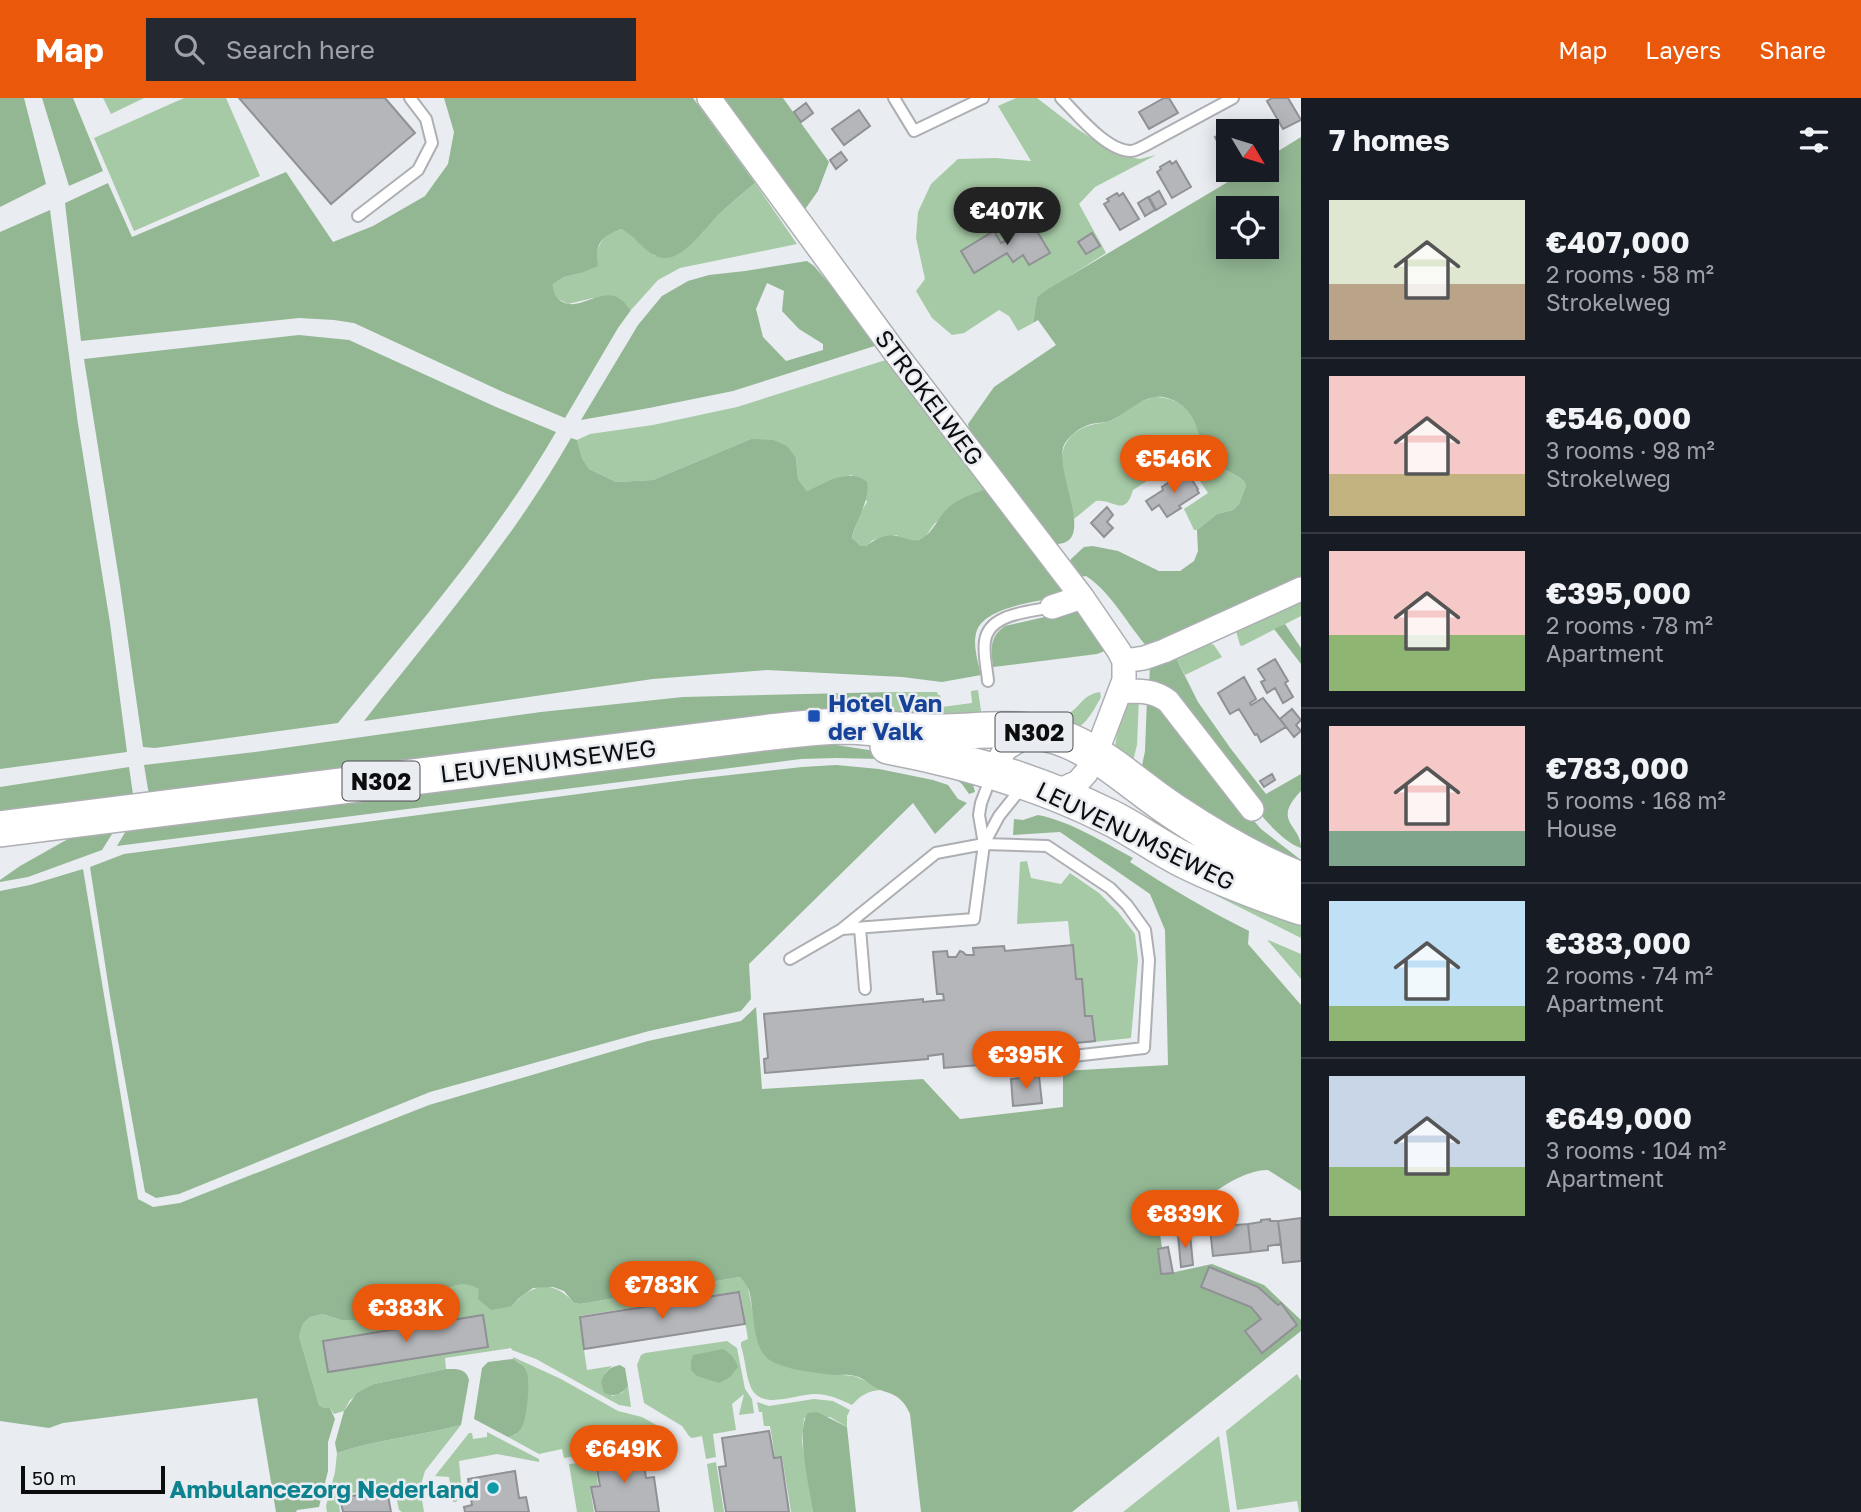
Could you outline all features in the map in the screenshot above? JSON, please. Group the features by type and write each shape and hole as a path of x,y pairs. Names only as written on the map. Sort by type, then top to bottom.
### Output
{"main road":[{"name":"LEUVENUMSEWEG","path":"0,829 762,733 846,726 923,732 1012,730 1050,735 1082,748 1116,768 1174,812 1268,867 1301,880"},
{"name":"LEUVENUMSEWEG","path":"762,733 890,746 1037,786 1109,817 1181,858 1227,880 1301,907"}],"street":[{"name":"STROKELWEG","path":"709,98 894,351 1082,597 1124,661"},
{"path":"1082,748 1118,696 1124,680 1124,661 1144,658 1186,642 1301,589"},
{"path":"1052,607 1082,597"},
{"path":"1037,786 1067,787 1078,782 1086,773 1082,748 1093,724 1118,696 1144,690 1168,701 1252,809"},
{"path":"993,772 1005,749 1032,732"}],"lane":[{"path":"358,216 418,170 432,143 426,119 410,98"},
{"path":"894,98 914,131 983,98"},
{"path":"1061,98 1093,131 1116,148 1132,151 1233,98"},
{"path":"988,681 984,643 993,626 1004,618 1052,607"},
{"path":"842,929 974,919 984,844 979,815 993,772"},
{"path":"984,844 999,816 1037,786"},
{"path":"790,958 842,929 936,853 984,844 1047,846 1110,888 1127,905 1144,930 1149,960 1144,1048 1029,1061"},
{"path":"860,928 865,989"}],"green space":[{"path":"0,98 24,98 46,184 0,207"},
{"path":"42,98 73,98 103,171 69,186"},
{"path":"103,98 144,98 111,114"},
{"path":"184,98 226,98 260,176 134,231 94,138"},
{"path":"444,98 693,98 755,183 717,216 682,252 665,258 656,256 621,229 600,242 597,252 598,266 564,277 553,284 556,297 565,303 575,304 606,295 620,299 631,310 565,418 354,323 299,318 81,341 65,203 108,183 132,237 286,172 333,242 373,226 425,196 448,164 454,132"},
{"path":"721,98 783,98 829,162 818,191 803,212"},
{"path":"1016,98 1037,98 1117,155 1140,159 1156,155 1095,187 1079,204 1106,253 1037,297 1033,323 1018,331 1009,316 999,310 964,333 952,335 932,318 916,291 925,279 916,238 918,212 931,184 958,159 1031,161 998,106"},
{"path":"1301,137 1301,581 1148,648 1095,582 1086,576 1079,577 1068,568 1071,559 1084,547 1093,546 1118,551 1159,571 1180,571 1194,561 1198,551 1197,530 1217,514 1233,510 1239,504 1246,486 1244,481 1216,464 1209,456 1194,420 1185,408 1167,398 1150,398 1111,421 1085,426 1064,445 1062,457 1074,520 1073,532 1068,541 1056,544 973,444 968,424 994,387 1056,345 1038,320 1033,323 1037,297 1228,182 1279,182 1279,151"},
{"path":"755,183 797,244 680,268 658,280 631,310 619,298 593,298 568,304 556,298 552,291 553,284 564,277 581,273 602,240 611,233 621,229 629,233 655,256 718,215"},
{"path":"50,210 78,424 110,623 127,752 0,769 0,232"},
{"path":"807,261 881,344 733,391 581,420 638,325 662,296 688,281 709,275","holes":["767,283 784,291 782,311 799,329 823,344 823,350 786,361 763,337 756,309"]},
{"path":"299,335 349,340 556,432 480,546 338,723 155,748 143,747 84,359"},
{"path":"892,358 989,488 935,523 925,537 915,541 896,535 873,540 866,546 861,546 852,538 858,517 867,502 852,475 807,491 798,479 796,458 751,439 653,480 616,482 589,469 582,458 577,440 590,434 653,425 737,407"},
{"path":"1155,397 1174,401 1185,407 1193,416 1211,459 1244,481 1246,486 1239,504 1233,510 1217,514 1194,530 1184,509 1208,493 1184,457 1133,490 1126,504 1096,501 1074,519 1062,467 1065,444 1085,427 1112,420 1140,402"},
{"path":"571,438 577,440 582,458 589,469 616,482 653,480 751,439 773,440 787,446 796,458 798,479 807,491 845,476 867,482 865,504 852,538 861,546 889,535 920,539 930,532 942,514 955,503 989,488 1063,588 1058,597 1013,607 982,622 975,641 981,675 942,682 902,677 767,670 653,679 364,721 499,548"},
{"path":"1301,598 1301,616 1240,645 1236,631"},
{"path":"1080,609 1110,649 1097,654 993,667 994,639 1005,626"},
{"path":"1285,624 1301,648 1301,664 1274,629"},
{"path":"1209,643 1214,645 1222,657 1185,675 1175,656"},
{"path":"1175,656 1198,702 1266,794 1301,774 1301,791 1292,801 1288,816 1301,848 1278,833 1209,748 1149,687 1150,665"},
{"path":"978,690 982,718 885,722 892,692 937,692 942,707 972,703 971,691"},
{"path":"892,692 885,722 150,801 144,765 541,712 683,697"},
{"path":"1100,692 1101,697 1094,709 1079,727 1048,721 1068,714 1087,697"},
{"path":"1139,697 1137,745 1131,769 1115,752 1115,745 1130,699"},
{"path":"1149,697 1261,829 1301,860 1301,871 1141,771"},
{"path":"830,744 913,757 972,781 975,792 969,794 953,777 880,759 801,759 117,846 130,824 768,745"},
{"path":"836,765 879,769 933,780 948,785 958,799 967,803 935,834 913,803 749,964 751,999 741,1011 649,1031 430,1092 179,1194 156,1198 145,1192 90,867 124,854 685,780"},
{"path":"129,767 134,801 0,818 0,787"},
{"path":"1038,815 1075,827 1133,858 1130,862 1203,907 1249,931 1248,944 1301,1005 1301,1191 1268,1170 1255,1172 1211,1194 1160,1234 1166,1274 1212,1264 1264,1285 1301,1320 1301,1331 1072,1512 921,1512 910,1414 903,1402 859,1377 798,1370 779,1365 766,1357 758,1343 749,1290 740,1277 580,1304 574,1303 564,1291 553,1287 533,1288 512,1306 491,1310 478,1299 479,1289 458,1285 444,1291 438,1308 366,1320 341,1320 323,1314 310,1317 303,1324 299,1336 319,1405 330,1408 335,1419 328,1442 328,1471 319,1507 296,1512 276,1512 257,1398 63,1423 49,1428 0,1421 0,891 83,869 138,1199 153,1207 180,1203 429,1105 648,1041 741,1021 756,1007 762,1089 923,1079 960,1119 1063,1107 1063,1071 1168,1065 1165,930 1150,894 1060,832 1013,835 1014,819 1023,820"},
{"path":"117,826 102,850 28,877 0,882 20,866 84,830"},
{"path":"1027,861 1031,878 1061,884 1070,873 1099,893 1135,934 1138,960 1131,1038 1085,1043 1081,980 1074,979 1068,921 1017,924 1020,862"},
{"path":"1174,867 1301,919 1301,938 1217,896"},
{"path":"1268,941 1301,954 1301,979"},
{"path":"740,1277 748,1287 757,1336 819,1373 854,1376 881,1390 865,1394 852,1405 820,1394 778,1400 761,1398 750,1385 741,1346 741,1342 748,1339 740,1291 579,1316 587,1370 612,1366 605,1373 612,1396 622,1393 628,1386 631,1407 619,1405 511,1348 445,1358 446,1369 374,1384 350,1400 344,1411 334,1414 330,1408 319,1405 299,1336 303,1324 310,1317 323,1314 341,1320 441,1295 454,1285 461,1284 476,1287 512,1306 527,1293 542,1287 558,1290 574,1303 580,1304"},
{"path":"727,1341 737,1348 745,1389 752,1399 754,1413 739,1415 744,1394 732,1404 736,1430 713,1434 716,1457 706,1459 702,1436 692,1438 682,1426 644,1403 637,1365 641,1355 645,1353"},
{"path":"723,1349 732,1356 738,1367 730,1377 719,1383 697,1376 691,1370 693,1355"},
{"path":"513,1357 561,1379 618,1411 642,1417 669,1432 674,1441 661,1443 664,1464 653,1466 650,1444 564,1458 562,1449 539,1454 508,1437 516,1434 526,1401 528,1383 520,1363"},
{"path":"513,1359 526,1370 528,1399 522,1427 516,1434 508,1437 474,1419 482,1368 488,1362"},
{"path":"620,1365 625,1368 628,1386 618,1394 604,1393 601,1382 604,1375"},
{"path":"457,1369 468,1376 461,1425 367,1444 337,1453 335,1443 344,1411 357,1393 374,1384"},
{"path":"1297,1374 1301,1381 1301,1512 1297,1501 1237,1510 1226,1431"},
{"path":"814,1399 833,1401 850,1410 847,1427 830,1417 804,1418 802,1442 813,1512 791,1512 782,1456 775,1457 770,1426 764,1426 757,1402 769,1406"},
{"path":"817,1412 847,1427 856,1512 813,1512 804,1460 803,1432 808,1413"},
{"path":"461,1425 425,1471 420,1488 424,1512 399,1510 394,1486 338,1496 340,1512 327,1512 337,1453 367,1444"},
{"path":"487,1432 539,1459 539,1462 497,1454 459,1461 462,1493 456,1502 453,1502 449,1477 435,1476 469,1433 472,1433 473,1439 487,1437"},
{"path":"1219,1436 1230,1512 1123,1512"},
{"path":"595,1461 598,1485 590,1487 594,1512 577,1512 569,1464"},
{"path":"716,1462 724,1512 714,1512 707,1464"}],"building":[{"path":"239,98 385,98 415,133 331,204"},
{"path":"1164,98 1169,98 1178,113 1149,129 1139,112"},
{"path":"1272,98 1288,98 1301,120 1283,129 1267,101"},
{"path":"806,103 813,113 801,122 794,112"},
{"path":"859,110 870,126 844,145 832,129"},
{"path":"841,152 847,160 836,169 830,160"},
{"path":"1170,161 1172,164 1176,161 1191,187 1172,198 1157,172"},
{"path":"1159,191 1166,204 1156,210 1149,197"},
{"path":"1117,193 1119,196 1123,193 1139,219 1120,230 1104,204"},
{"path":"1148,197 1155,210 1145,216 1138,203"},
{"path":"1029,218 1050,253 1029,265 1023,255 1013,262 1007,253 974,273 961,251 994,231 1001,243 1011,238 1008,230"},
{"path":"1092,233 1100,246 1086,254 1078,242"},
{"path":"1188,474 1199,493 1167,517 1159,505 1152,510 1146,501 1174,479 1176,482"},
{"path":"1107,507 1113,515 1107,522 1113,528 1104,537 1091,523"},
{"path":"1275,659 1288,681 1285,683 1293,697 1283,703 1275,688 1267,693 1261,682 1265,680 1258,669"},
{"path":"1244,677 1256,699 1251,705 1263,698 1286,727 1261,742 1239,709 1230,714 1218,693"},
{"path":"1292,709 1301,720 1296,725 1301,731 1294,737 1280,719"},
{"path":"1272,774 1275,780 1264,787 1260,781"},
{"path":"1073,945 1076,979 1082,979 1085,1016 1092,1016 1095,1041 1014,1049 1015,1062 944,1068 943,1054 928,1056 928,1059 765,1073 764,1059 768,1058 764,1014 923,999 923,1002 944,1000 943,994 937,994 933,952 947,951 948,957 956,957 960,951 966,955 974,955 973,948 1004,946 1005,951"},
{"path":"1039,1076 1042,1103 1013,1106 1011,1079"},
{"path":"1301,1218 1301,1261 1283,1263 1278,1221"},
{"path":"1270,1219 1278,1221 1281,1244 1268,1246 1268,1250 1251,1252 1248,1224"},
{"path":"1235,1223 1248,1224 1251,1252 1213,1256 1210,1228"},
{"path":"1190,1234 1193,1265 1181,1267 1178,1235"},
{"path":"1168,1247 1173,1273 1161,1274 1158,1249"},
{"path":"1209,1267 1258,1287 1278,1305 1281,1303 1297,1325 1262,1353 1245,1331 1261,1319 1251,1307 1201,1287"},
{"path":"739,1292 745,1324 584,1349 580,1317"},
{"path":"483,1315 488,1347 328,1372 323,1341"},
{"path":"769,1431 774,1458 781,1457 789,1512 726,1512 719,1467 726,1466 722,1438"},
{"path":"642,1450 646,1478 654,1477 659,1512 596,1512 591,1487 600,1486 595,1458"},
{"name":"Ambulancezorg Nederland","path":"515,1471 519,1498 526,1497 529,1512 465,1512 464,1507 472,1505 468,1479"},
{"path":"387,1490 391,1512 343,1512 340,1498"}],"place":[{"name":"Hotel Van der Valk","path":"814,716"},
{"name":"Ambulancezorg Nederland","path":"493,1488"}]}
